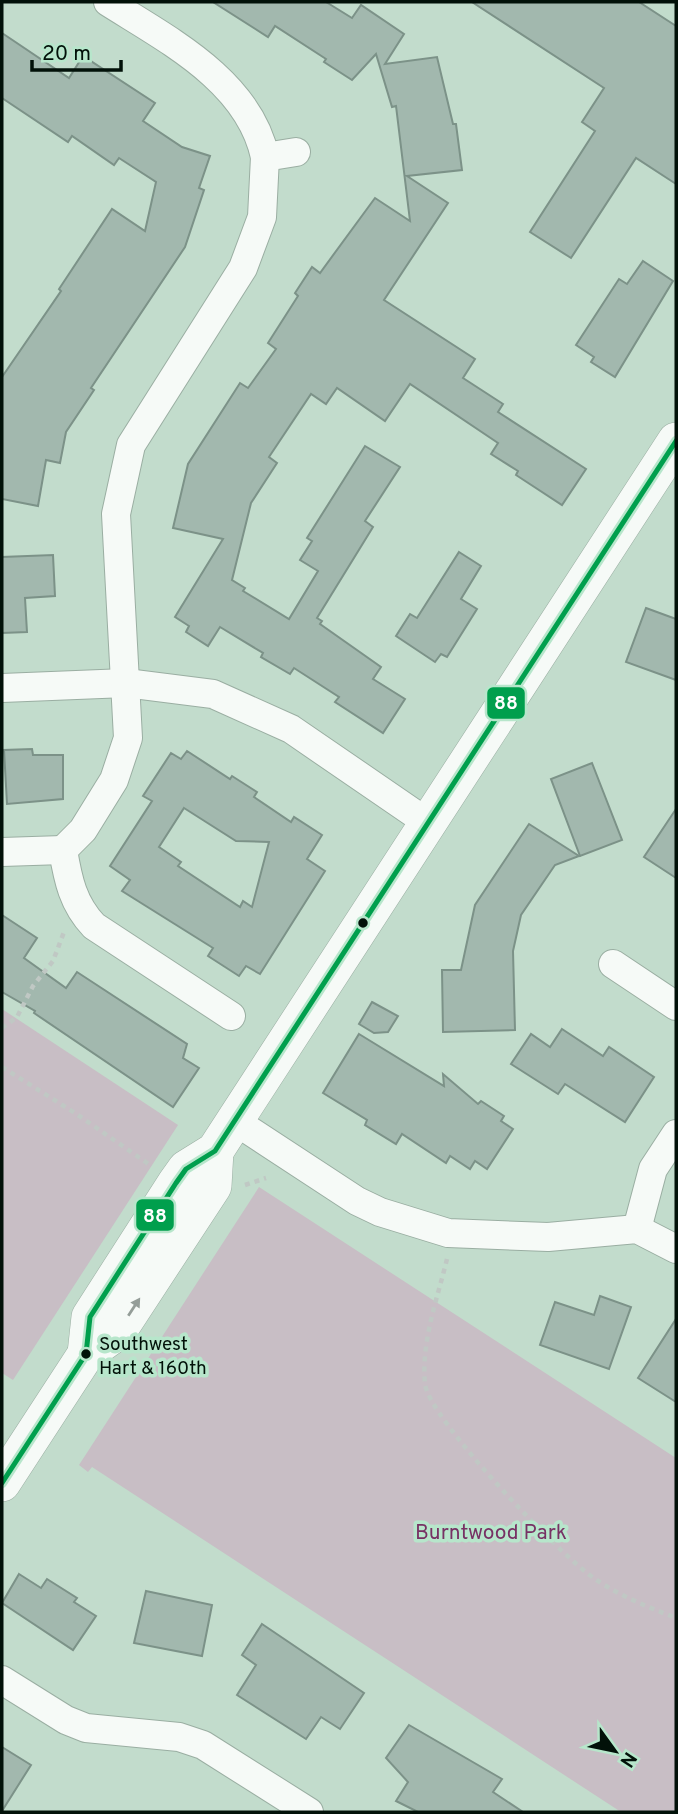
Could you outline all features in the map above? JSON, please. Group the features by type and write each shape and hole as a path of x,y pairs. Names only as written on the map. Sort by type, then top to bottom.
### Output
{"main road":[{"path":"2,1483 86,1354 90,1317 186,1169 215,1151 676,442"}],"street":[{"path":"2,852 63,850 83,830 124,759 128,738 116,514 131,445 243,268 262,217 265,157 262,143 244,108 195,58 108,2"},
{"path":"265,157 296,152"},
{"path":"2,688 126,683 213,694 291,729 428,823"},
{"path":"63,850 68,883 82,913 106,934 231,1016"},
{"path":"613,964 676,1006"},
{"path":"235,1121 357,1201 380,1212 448,1233 548,1237 637,1229 676,1249"},
{"path":"637,1229 653,1169 676,1134"},
{"path":"2,1680 66,1720 86,1728 179,1737 203,1745 309,1812"}],"path":[{"path":"2,1028 17,1017 33,986 53,961 61,935 82,913"},
{"path":"2,1067 159,1171"},
{"path":"448,1233 448,1256 426,1344 425,1387 435,1408 510,1500 593,1578 635,1602 676,1618"}],"green space":[{"path":"2,1009 178,1125 13,1380 2,1373"},
{"name":"Burntwood Park","path":"259,1187 676,1458 676,1812 621,1812 92,1467 88,1472 79,1465"}],"building":[{"path":"213,2 326,2 352,18 361,5 404,34 385,64 437,57 453,124 456,124 462,170 407,176 448,203 384,300 475,359 463,378 503,404 498,412 586,469 562,505 516,475 518,471 491,454 498,443 410,384 385,421 337,388 326,404 311,394 269,457 277,463 251,503 232,580 245,588 243,591 289,619 318,571 300,560 312,541 307,538 365,446 400,467 365,521 373,527 317,618 322,621 320,624 381,667 373,679 405,699 383,733 335,702 339,697 294,668 290,674 261,657 263,653 220,627 208,646 186,632 189,626 175,617 223,539 173,528 188,464 240,383 248,388 276,349 268,343 298,296 295,293 312,267 320,273 375,198 410,221 396,106 392,107 376,54 352,80 324,62 326,59 275,26 268,37"},
{"path":"472,2 639,2 676,26 676,184 636,158 571,258 530,232 595,131 582,122 604,88"},
{"path":"2,33 69,78 83,56 155,103 143,121 182,147 210,156 199,188 204,190 185,247 91,388 94,390 66,432 60,463 46,460 38,506 2,499 2,377 61,291 59,289 112,209 145,231 156,182 119,158 114,165 72,136 68,142 2,98"},
{"path":"643,261 673,281 615,377 591,362 594,357 576,345 619,279 627,284"},
{"path":"459,552 481,566 461,599 477,609 447,657 441,654 435,662 396,636 410,614 417,618"},
{"path":"53,555 55,596 25,598 27,632 2,633 2,557"},
{"path":"646,608 676,619 676,680 626,662"},
{"path":"32,749 33,755 63,755 63,799 7,804 4,750"},
{"path":"187,751 230,779 232,776 257,792 254,797 291,822 294,817 322,835 307,859 325,871 260,974 246,966 239,976 208,956 213,948 122,891 130,880 110,866 152,801 143,796 171,753 181,759","holes":["184,808 236,841 269,842 252,907 243,901 240,907 178,866 181,862 159,847"]},
{"path":"592,763 622,840 580,856 551,779"},
{"path":"676,809 676,878 644,857"},
{"path":"529,824 579,856 555,865 521,915 513,951 515,1030 443,1032 442,970 461,970 475,905"},
{"path":"2,915 37,938 24,958 66,988 77,972 187,1044 183,1058 199,1068 173,1107 34,1013 35,1011 2,992"},
{"path":"372,1002 398,1016 388,1032 374,1033 359,1024"},
{"path":"562,1029 603,1056 609,1047 654,1077 625,1122 565,1084 558,1094 511,1064 531,1034 550,1047"},
{"path":"359,1034 444,1086 443,1074 478,1104 481,1101 504,1116 501,1121 513,1129 487,1169 475,1161 470,1169 450,1156 446,1163 402,1134 396,1144 365,1125 367,1120 323,1093"},
{"path":"600,1296 631,1307 609,1369 540,1345 555,1302 594,1315"},
{"path":"676,1319 676,1402 638,1378"},
{"path":"19,1574 41,1588 47,1579 77,1598 74,1602 96,1616 73,1650 2,1603"},
{"path":"146,1591 212,1605 202,1656 134,1643"},
{"path":"262,1624 364,1693 340,1729 321,1717 306,1739 237,1695 256,1665 242,1655"},
{"path":"409,1725 502,1779 493,1792 523,1812 418,1812 396,1801 408,1782 386,1758"},
{"path":"2,1747 31,1765 2,1811"}],"transit line":[{"name":"88","path":"2,1483 86,1354 90,1317 176,1183 186,1169 215,1151 676,441"}],"place":[{"name":"Southwest Hart & 160th","path":"86,1354"}]}
